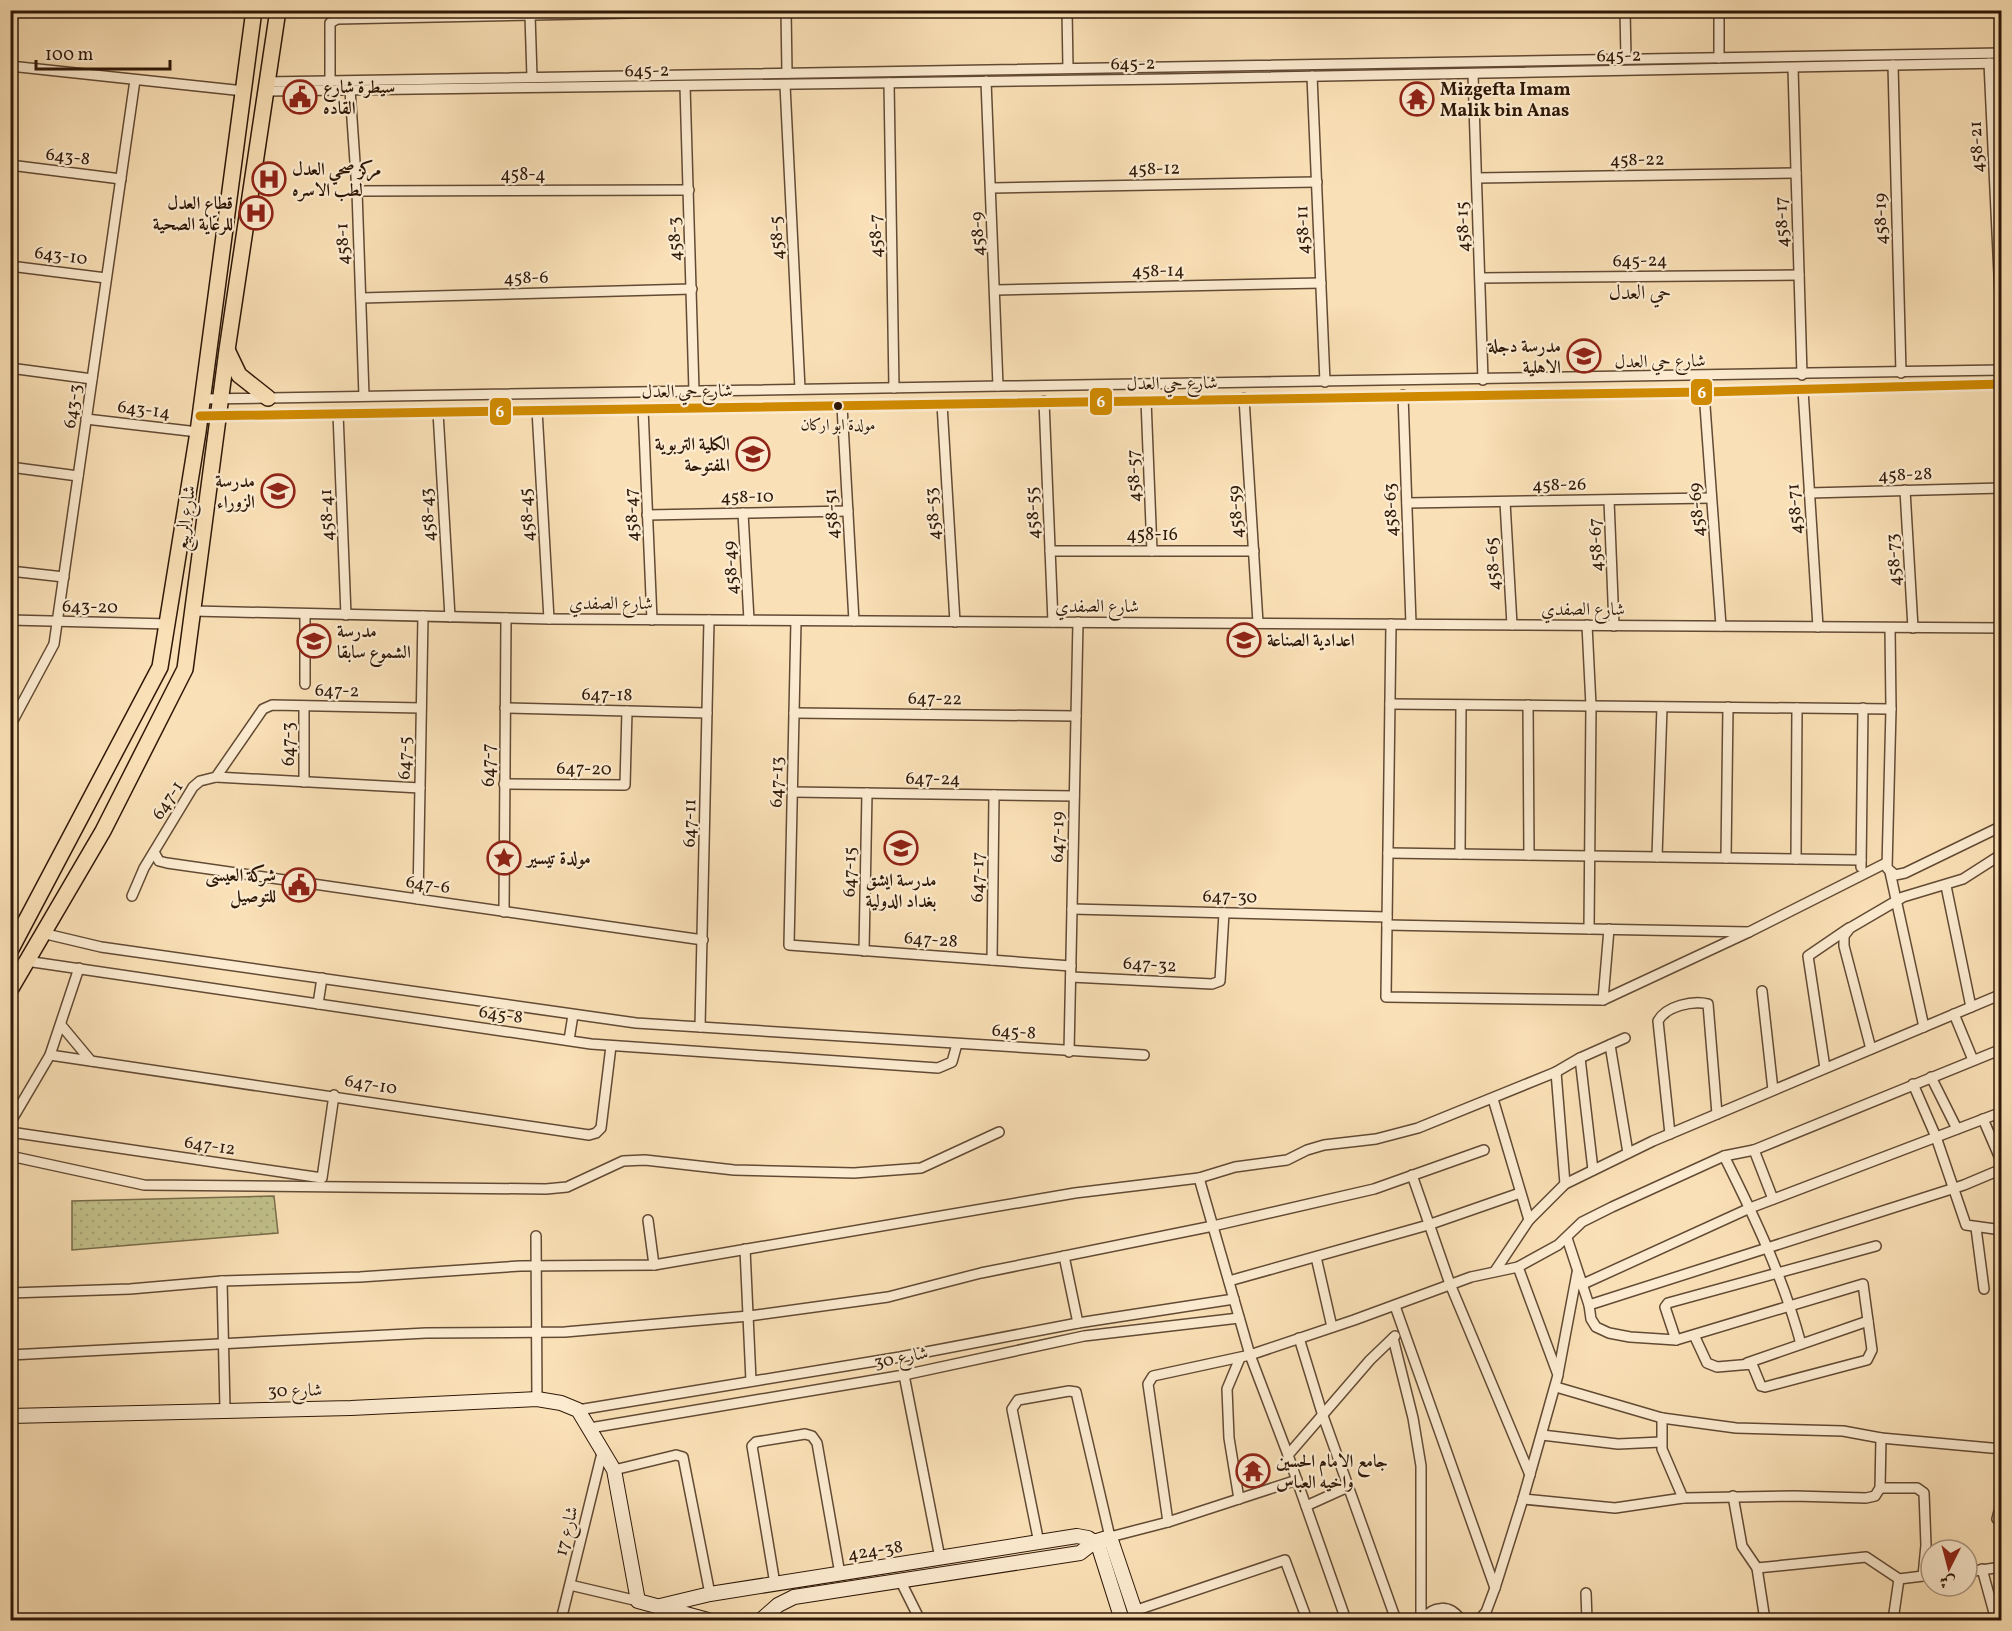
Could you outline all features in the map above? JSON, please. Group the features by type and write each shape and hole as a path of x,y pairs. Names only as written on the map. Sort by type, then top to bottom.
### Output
{"main road":[{"name":"شارع الربيع","path":"10,951 16,930 160,667 169,624 198,432 254,10"},
{"name":"شارع الربيع","path":"10,990 103,831 185,669 227,350 278,10"},
{"path":"227,350 231,363 239,375 268,398"}],"street":[{"path":"330,81 330,23 337,19 435,14 530,15 777,10"},
{"path":"786,10 787,73"},
{"path":"1067,10 1068,68"},
{"path":"1625,10 1626,58"},
{"path":"1719,10 1719,58"},
{"path":"530,15 532,77"},
{"name":"645-2","path":"266,87 350,90 785,85 1793,69 1893,65 2001,53"},
{"name":"645-2","path":"266,87 330,81 1626,58 1954,58 2001,63"},
{"name":"458-21","path":"1989,63 2001,338"},
{"name":"458-19","path":"1893,65 1900,372"},
{"path":"10,66 244,92"},
{"path":"1168,79 1169,66"},
{"name":"458-17","path":"1793,69 1802,375"},
{"path":"942,70 942,82"},
{"name":"458-15","path":"1473,74 1483,380"},
{"name":"458-11","path":"1312,76 1325,382"},
{"name":"643-3","path":"10,726 15,708 54,644 135,80"},
{"name":"458-9","path":"986,81 998,386"},
{"name":"458-7","path":"889,83 894,388"},
{"name":"458-5","path":"785,85 800,389"},
{"name":"458-3","path":"685,86 694,391"},
{"name":"458-1","path":"350,90 357,191 364,396"},
{"name":"643-8","path":"10,165 121,179"},
{"name":"458-22","path":"1477,178 1796,173"},
{"name":"458-12","path":"992,188 1317,182"},
{"name":"458-4","path":"357,191 689,190"},
{"name":"643-10","path":"10,266 106,278"},
{"name":"645-24","path":"1480,279 1799,276"},
{"name":"458-14","path":"996,290 1321,283"},
{"name":"458-6","path":"361,297 692,289"},
{"path":"10,368 92,379"},
{"name":"شارع حي العدل","path":"202,399 2001,370"},
{"path":"1544,379 1545,393"},
{"name":"شارع حي العدل","path":"200,416 1403,395 1704,392 2001,384"},
{"path":"1104,385 1106,400"},
{"name":"458-71","path":"1803,390 1818,627"},
{"name":"458-69","path":"1704,392 1720,626"},
{"path":"495,394 495,410"},
{"name":"458-63","path":"1403,395 1411,624"},
{"path":"348,397 345,403 349,413"},
{"name":"458-59","path":"1244,398 1258,623"},
{"name":"458-57","path":"1146,400 1152,551"},
{"name":"458-55","path":"1044,401 1053,622"},
{"name":"458-53","path":"942,404 955,622"},
{"name":"458-51","path":"842,406 854,621"},
{"name":"458-47","path":"643,408 652,620"},
{"name":"458-45","path":"537,410 549,619"},
{"name":"458-43","path":"438,412 450,617"},
{"name":"458-41","path":"338,413 346,615"},
{"name":"643-14","path":"86,419 198,432"},
{"path":"10,467 78,476"},
{"name":"458-28","path":"1809,493 2001,488"},
{"name":"458-73","path":"1905,490 1913,628"},
{"name":"458-26","path":"1407,503 1711,498"},
{"name":"458-67","path":"1609,500 1614,626"},
{"name":"458-65","path":"1505,502 1512,625"},
{"name":"458-10","path":"647,515 848,511"},
{"name":"458-49","path":"743,513 749,620"},
{"name":"458-16","path":"1050,551 1254,550"},
{"path":"10,571 64,578"},
{"name":"شارع الصفدي","path":"193,611 652,620 2001,628"},
{"path":"304,614 305,684"},
{"name":"647-5","path":"418,899 423,616"},
{"name":"647-7","path":"504,912 506,618"},
{"name":"643-20","path":"10,620 169,624"},
{"name":"647-11","path":"700,1027 709,620"},
{"name":"647-13","path":"789,945 796,621"},
{"name":"647-19","path":"1069,1052 1078,622"},
{"path":"1391,624 1386,998 1604,1000 1749,932 1861,875 1888,867"},
{"path":"1587,626 1591,706 1589,929"},
{"path":"1890,628 1888,867 1924,1027"},
{"path":"1390,704 1891,709"},
{"name":"647-2","path":"257,717 263,709 272,705 422,708"},
{"path":"1460,854 1461,705"},
{"path":"1528,705 1529,855"},
{"name":"647-3","path":"304,706 304,782"},
{"path":"1657,857 1662,707"},
{"path":"1726,858 1728,707"},
{"name":"647-18","path":"505,708 707,713"},
{"path":"1796,860 1797,708"},
{"path":"1861,875 1863,708"},
{"name":"647-20","path":"504,784 625,785 627,711"},
{"name":"647-22","path":"794,712 1076,716"},
{"name":"647-1","path":"132,896 154,852 193,787 200,781 216,777 257,717"},
{"path":"216,777 420,788"},
{"name":"647-24","path":"792,792 1074,796"},
{"name":"647-15","path":"864,951 867,793"},
{"name":"647-17","path":"992,960 994,795"},
{"path":"1888,867 1900,875 2001,826"},
{"name":"647-6","path":"154,852 159,861 166,863 703,940"},
{"path":"1388,853 1861,861"},
{"path":"1825,1068 1808,956 1895,900 1946,886 2001,858"},
{"path":"1946,886 1971,1007"},
{"name":"647-30","path":"1072,909 1224,913 1589,929 1749,932"},
{"name":"647-32","path":"1071,977 1212,984 1220,981 1224,913"},
{"path":"1850,928 1845,936 1844,946 1871,1049"},
{"path":"1604,1000 1609,929"},
{"name":"645-8","path":"42,933 101,947 573,1015 700,1027 1144,1055"},
{"name":"647-28","path":"789,945 1071,966"},
{"name":"645-8","path":"26,961 611,1046 938,1068 952,1062 957,1044"},
{"path":"10,1123 50,1055 79,969"},
{"path":"318,1004 322,978"},
{"path":"1762,991 1773,1090"},
{"path":"1495,1271 1528,1220 1565,1184 1670,1134 2001,994"},
{"path":"1670,1134 1659,1021 1668,1010 1700,1002 1708,1004 1717,1114"},
{"path":"1954,1014 1973,1060"},
{"path":"569,1040 573,1015"},
{"path":"61,1025 91,1061"},
{"path":"10,1293 130,1289 222,1281 360,1277 535,1266 654,1265 1075,1192 1199,1178 1235,1167 1287,1160 1324,1144 1376,1139 1418,1128 1556,1072 1580,1058 1625,1038"},
{"path":"1610,1045 1628,1153"},
{"name":"647-10","path":"50,1055 334,1095 589,1135 601,1128 611,1046"},
{"path":"1168,1522 1149,1379 1153,1376 1240,1358 1395,1306 1450,1284 1518,1267 1567,1238 1581,1222 1724,1156 1754,1150 2001,1049"},
{"path":"1580,1058 1593,1170"},
{"path":"1556,1072 1565,1184"},
{"path":"1932,1077 1957,1129"},
{"path":"1913,1084 1936,1137 1966,1225 2001,1230"},
{"name":"647-12","path":"10,1132 322,1178 334,1095"},
{"path":"1493,1099 1528,1220"},
{"path":"1581,1285 1750,1208 2001,1112"},
{"path":"1983,1119 2001,1163"},
{"path":"10,1156 144,1185 546,1189 567,1187 623,1161 645,1160 746,1170 854,1173 921,1168 999,1132"},
{"path":"10,1355 426,1333 537,1332 749,1316 888,1297 1064,1256 1213,1226 1374,1189 1484,1150"},
{"path":"1754,1150 1773,1199"},
{"path":"1724,1156 1769,1247 1801,1344"},
{"path":"1589,1305 1955,1188 2001,1168"},
{"path":"1412,1175 1450,1284 1530,1475"},
{"path":"1199,1178 1250,1355 1346,1620"},
{"path":"1229,1281 1428,1225 1520,1192"},
{"path":"648,1220 654,1265"},
{"path":"1976,1228 1984,1289"},
{"path":"536,1236 537,1400"},
{"path":"1567,1238 1589,1305 1591,1319 1596,1327 1609,1333 1656,1341 1676,1340 1863,1284 1872,1350 1867,1360 1765,1387 1761,1386 1755,1369 1748,1363"},
{"path":"1676,1340 1665,1307 1668,1303 1876,1246"},
{"path":"746,1249 751,1381"},
{"path":"1064,1256 1078,1323"},
{"path":"1316,1257 1332,1327"},
{"path":"1518,1267 1558,1375"},
{"path":"1479,1620 1486,1612 1495,1588 1556,1387 1577,1273"},
{"path":"222,1281 225,1409"},
{"name":"شارع 30","path":"10,1416 225,1409 351,1408 537,1400 561,1403 578,1410 919,1353 1078,1323 1234,1299"},
{"path":"1395,1306 1401,1329 1495,1588"},
{"name":"شارع 30","path":"590,1428 922,1372 1084,1336 1239,1318"},
{"path":"1694,1335 1707,1363 1717,1367 1748,1363 1868,1321"},
{"path":"1288,1455 1370,1360 1401,1329"},
{"path":"1299,1338 1323,1416 1396,1620"},
{"path":"1393,1338 1413,1418 1421,1466 1421,1620"},
{"path":"919,1353 922,1372"},
{"path":"1239,1499 1229,1438 1227,1389 1240,1358"},
{"path":"904,1375 940,1558"},
{"path":"1556,1387 1662,1418 1736,1428 1843,1431 1881,1438 2001,1449"},
{"path":"1039,1543 1012,1409 1018,1400 1069,1391 1077,1392 1100,1540 1122,1620"},
{"path":"578,1410 614,1470 638,1601"},
{"path":"1662,1418 1661,1442 1683,1498"},
{"path":"1542,1435 1611,1443 1661,1442"},
{"path":"775,1584 752,1446 756,1442 795,1436 812,1436 817,1443 840,1574"},
{"path":"1523,1499 1615,1508 1683,1498 1733,1496 1866,1498 1875,1496 1880,1488 1881,1438"},
{"name":"شارع 17","path":"561,1620 603,1449"},
{"path":"614,1470 676,1455 683,1457 710,1594"},
{"name":"424-38","path":"766,1618 783,1601 794,1597 1080,1553 1100,1540 1168,1522 1297,1480"},
{"path":"1306,1506 1348,1487"},
{"path":"1880,1488 1917,1488 1924,1493 1926,1538"},
{"path":"1733,1496 1742,1546 1757,1568 1765,1620"},
{"path":"1997,1518 2001,1500"},
{"name":"424-38","path":"660,1606 710,1594 1080,1536 1100,1540"},
{"path":"1100,1540 1136,1616 1285,1560 1305,1614 1303,1620"},
{"path":"1757,1568 1866,1557 1899,1579 1919,1576"},
{"path":"1979,1570 2001,1567"},
{"path":"1982,1569 1996,1620"},
{"path":"1893,1620 1899,1579"},
{"path":"792,1581 794,1597"},
{"path":"901,1582 920,1620"},
{"name":"424-38","path":"570,1585 708,1620"},
{"path":"1586,1593 1587,1620"},
{"path":"1421,1620 1426,1614 1442,1608 1450,1610 1461,1620"}],"shaded area":[{"path":"274,1196 278,1233 72,1250 72,1201"}],"transit line":[{"name":"6","path":"200,416 1704,392 2002,384"}],"place":[{"name":"سيطرة شارع القاده","path":"300,97"},
{"name":"Mizgefta Imam Malik bin Anas","path":"1417,99"},
{"name":"مركز صحي العدل لطب الاسره","path":"269,179"},
{"name":"قطاع العدل للرعاية الصحية","path":"256,213"},
{"name":"مدرسة دجلة الاهلية","path":"1584,356"},
{"name":"مولدة ابو اركان","path":"838,406"},
{"name":"الكلية التربوية المفتوحة","path":"753,454"},
{"name":"مدرسة الزوراء","path":"278,491"},
{"name":"اعدادية الصناعة","path":"1244,640"},
{"name":"مدرسة الشموع سابقا","path":"314,641"},
{"name":"مدرسة ايشق بغداد الدولية","path":"901,848"},
{"name":"مولدة تيسير","path":"504,858"},
{"name":"شركة العيسى للتوصيل","path":"299,885"},
{"name":"جامع الامام الحسين واخيه العباس","path":"1253,1471"}],"district":[{"name":"حي العدل","path":"1640,292"}]}
